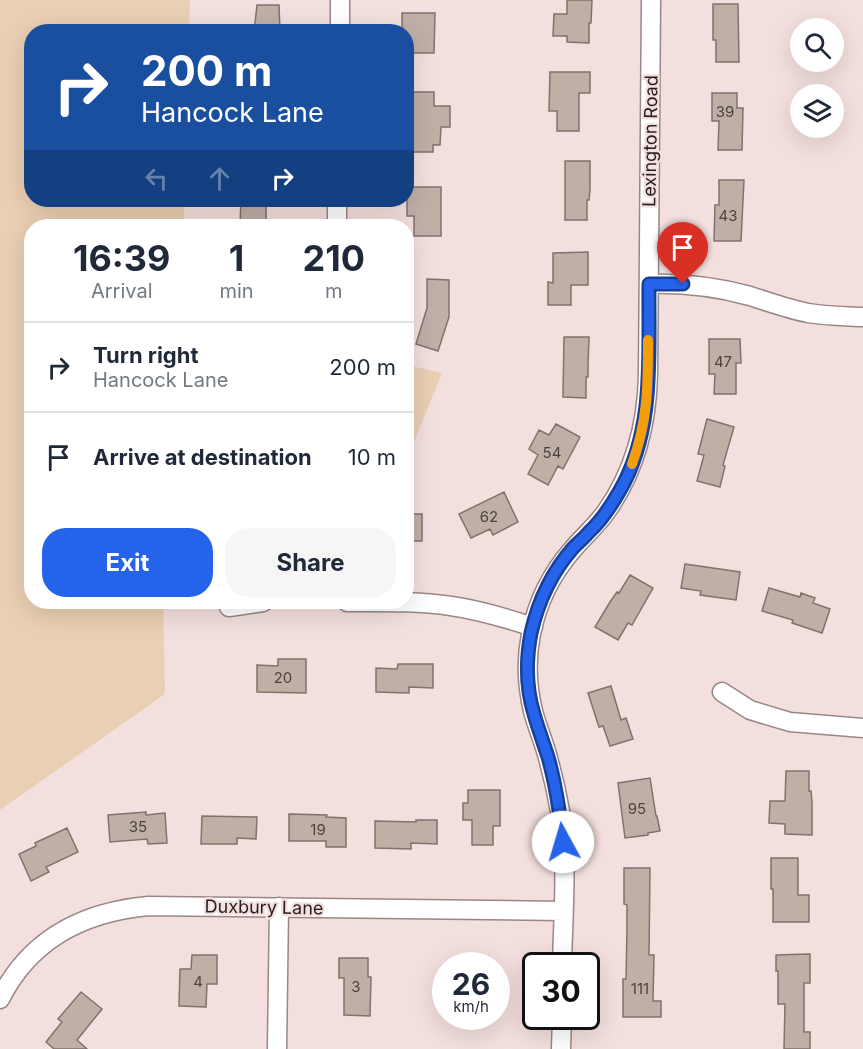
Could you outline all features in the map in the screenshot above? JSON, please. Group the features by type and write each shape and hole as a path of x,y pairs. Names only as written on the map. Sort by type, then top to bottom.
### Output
{"street":[{"path":"339,24 340,0"},
{"name":"Lexington Road","path":"562,952 563,851 560,813 548,757 529,692 529,653 533,627 551,580 562,563 610,506 630,470 644,424 647,399 649,284 651,0"},
{"path":"649,284 706,287 809,313 863,317"},
{"path":"414,603 452,606 492,614 533,627"},
{"path":"722,692 750,710 790,722 863,728"},
{"name":"Duxbury Lane","path":"0,999 20,968 40,947 71,926 107,912 128,908 148,906 563,911"},
{"path":"277,1049 279,908"},
{"path":"561,1049 562,1030"}],"shaded area":[{"path":"0,0 190,0 189,24 24,24 24,207 184,207 184,219 24,219 24,609 163,609 165,694 0,810"},
{"path":"414,367 442,373 414,442"}],"building":[{"path":"567,0 592,0 589,43 567,42 567,36 553,36 554,14 567,14"},
{"path":"713,4 738,4 739,62 716,62 716,40 713,40"},
{"path":"257,5 279,5 280,24 255,24"},
{"path":"402,13 435,13 434,53 414,53 414,24 402,24"},
{"path":"550,72 590,72 590,93 579,93 579,131 557,131 557,111 549,111"},
{"path":"414,92 434,92 434,106 450,106 450,127 441,127 440,145 433,145 433,152 414,152"},
{"path":"712,93 737,93 737,108 743,108 742,150 718,150 719,121 712,121"},
{"path":"565,161 590,161 587,220 565,220"},
{"path":"719,180 744,180 741,241 714,241 715,205 719,205"},
{"path":"414,187 441,187 441,236 414,236 414,216 407,216 407,207 414,207"},
{"path":"241,207 266,207 266,219 240,219"},
{"path":"588,252 588,285 571,285 571,305 548,305 548,282 553,283 553,253"},
{"path":"427,279 449,280 449,317 438,351 416,344 427,308"},
{"path":"564,337 589,337 586,398 563,397"},
{"path":"709,339 740,339 741,363 736,363 736,394 714,394 715,374 709,374"},
{"path":"707,419 734,427 723,465 725,466 720,487 697,481 704,455 698,454"},
{"path":"556,424 580,437 563,469 558,466 548,485 528,474 538,455 529,449 539,430 549,435"},
{"path":"504,492 518,522 493,535 490,529 471,538 459,514"},
{"path":"414,514 422,514 422,541 414,541"},
{"path":"685,564 740,572 736,600 700,595 701,591 681,588"},
{"path":"630,575 653,588 632,625 628,623 618,640 595,627"},
{"path":"769,588 800,597 801,593 815,598 813,603 830,609 822,633 792,623 793,620 762,611"},
{"path":"278,659 306,659 306,693 257,692 257,665 278,666"},
{"path":"398,664 433,664 433,688 409,687 409,693 376,692 376,668 397,669"},
{"path":"611,686 621,720 626,718 633,739 610,746 603,726 599,727 588,693"},
{"path":"786,771 809,771 812,835 785,834 785,824 769,823 770,801 785,801"},
{"path":"650,778 660,831 625,838 618,783"},
{"path":"468,790 500,790 500,826 493,826 493,845 472,845 472,820 463,820 463,803 468,803"},
{"path":"146,812 146,815 165,813 167,843 148,844 147,839 110,842 108,815"},
{"path":"289,814 346,818 346,847 326,847 326,841 289,841"},
{"path":"202,816 257,817 256,839 237,838 237,844 201,844"},
{"path":"416,820 437,820 437,844 411,843 411,849 375,848 375,821 416,822"},
{"path":"67,828 78,852 46,867 49,872 31,881 19,854 36,846 35,843"},
{"path":"771,858 798,858 798,895 809,895 809,922 773,922"},
{"path":"624,868 650,868 649,955 654,955 653,1001 661,1001 661,1017 623,1017 627,926 627,905 624,904"},
{"path":"810,954 810,983 804,983 804,1032 810,1032 810,1049 784,1049 785,1004 778,1004 776,955"},
{"path":"192,955 217,955 217,984 207,984 206,1007 179,1006 180,969 191,969"},
{"path":"339,958 368,958 368,977 371,977 370,1016 344,1015 344,978 339,978"},
{"path":"81,992 102,1009 77,1040 87,1049 54,1049 46,1042 62,1022 58,1019"}],"slow traffic":[{"path":"632,464 644,424 647,399 648,340"}],"route":[{"path":"563,842 555,785 529,692 531,634 536,615 551,580 574,548 606,512 630,470 638,447 647,399 649,284 683,284"}]}
